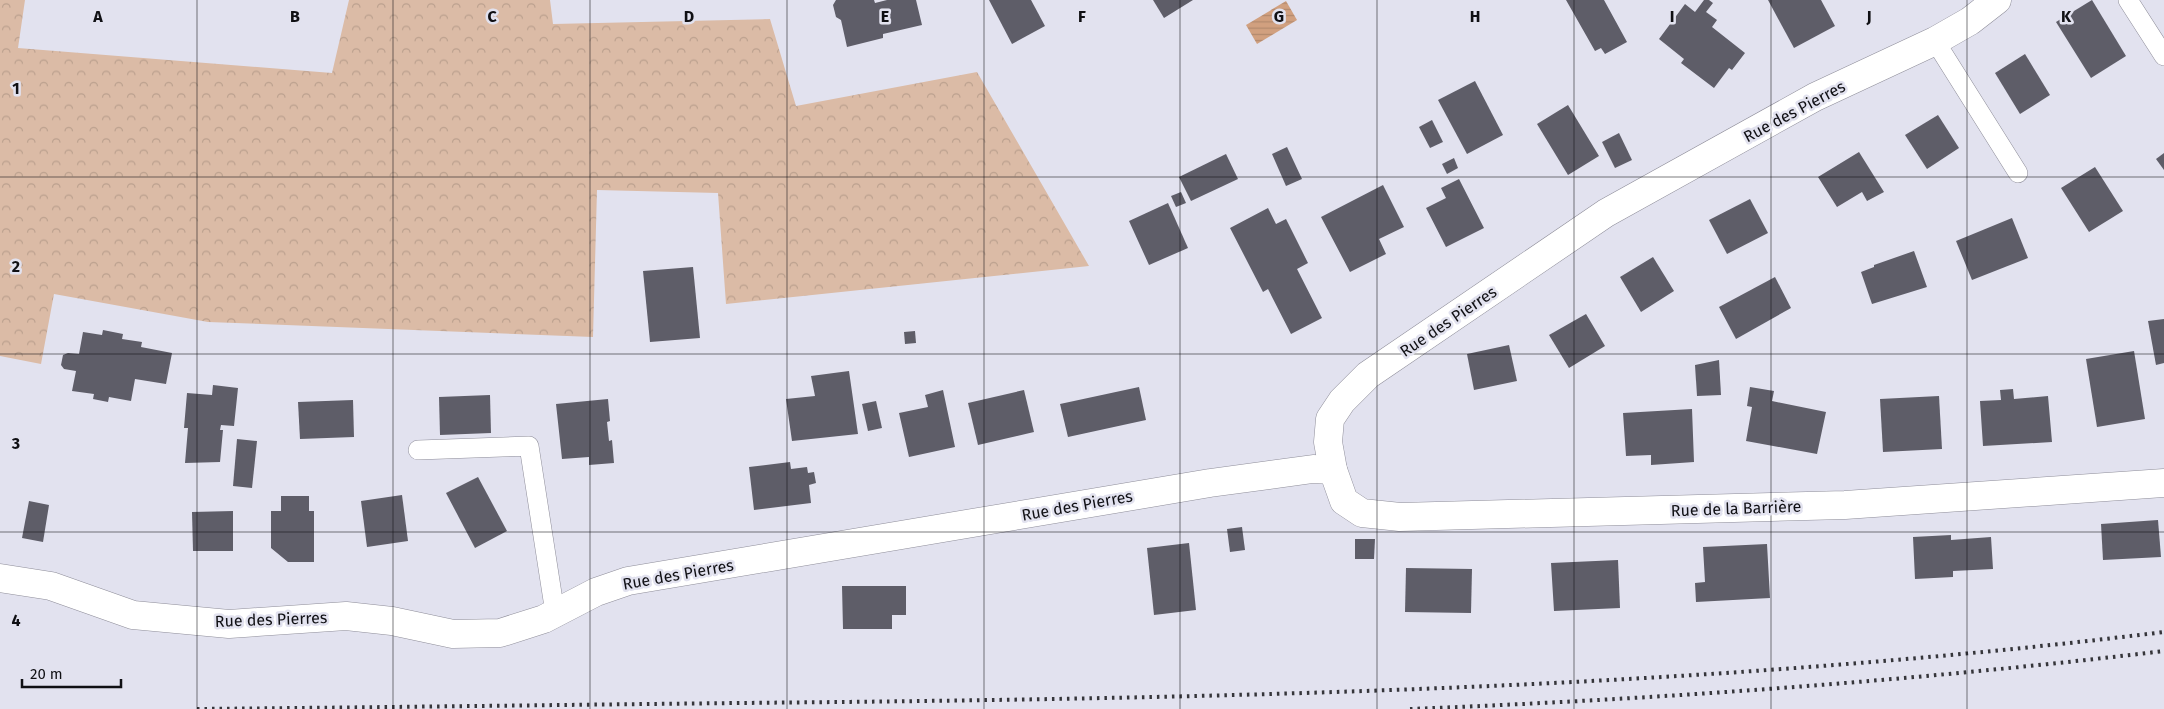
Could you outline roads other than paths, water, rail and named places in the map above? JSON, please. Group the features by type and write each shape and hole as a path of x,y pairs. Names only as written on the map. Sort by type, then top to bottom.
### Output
{"street":[{"name":"Rue des Pierres","path":"0,578 51,586 133,615 228,624 346,616 392,621 453,634 500,633 544,619 596,592 628,581 1210,483 1313,469 1333,470 1328,442 1330,419 1342,401 1368,376 1606,213 1815,97 1935,41 1970,20 1997,0"},
{"name":"Rue de la Barrière","path":"1333,470 1344,501 1362,513 1400,517 1846,505 2164,483"}],"lane":[{"path":"2128,0 2164,56"},
{"path":"1935,41 2018,172"},
{"path":"418,450 529,446 555,613"}],"railway":[{"path":"197,709 1007,700 1338,692 1669,677 1834,665 2164,632"},
{"path":"1410,709 1788,688 2070,662 2164,651"}]}
